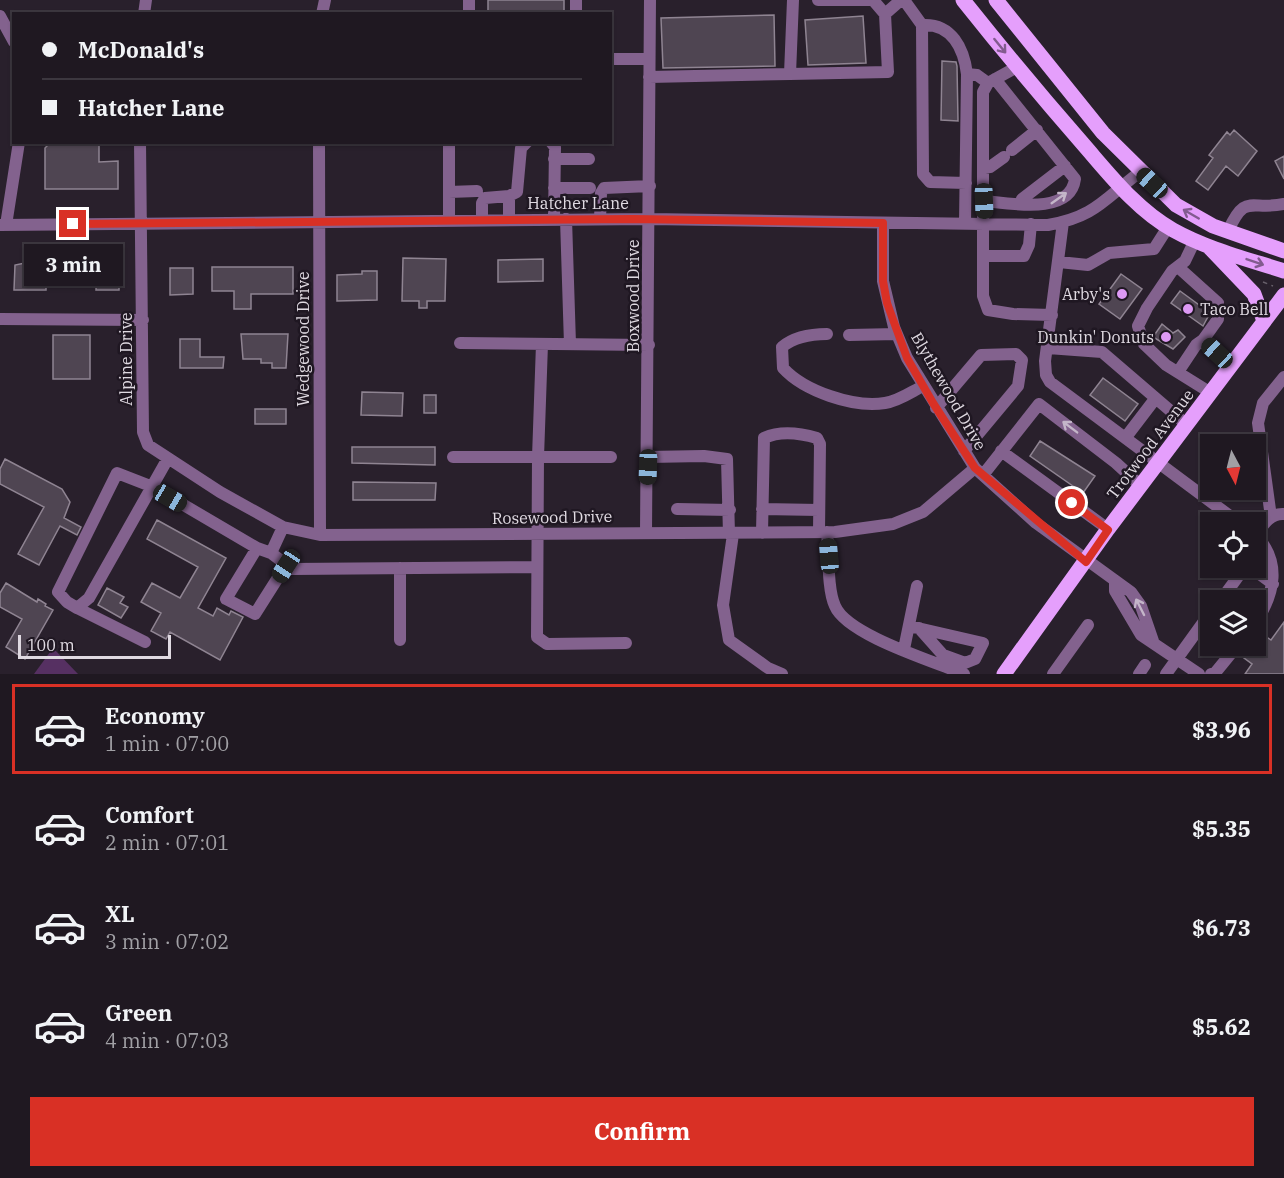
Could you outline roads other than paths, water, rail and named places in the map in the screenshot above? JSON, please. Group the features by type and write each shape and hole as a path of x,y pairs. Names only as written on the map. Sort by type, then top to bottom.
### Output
{"main road":[{"path":"963,0 1120,187 1168,227 1202,243 1284,272"},
{"path":"996,0 1103,133 1176,205 1228,231 1284,251"},
{"path":"1202,243 1254,294 1264,321"},
{"name":"Trotwood Avenue","path":"1004,674 1264,321 1279,291"}],"street":[{"name":"Boxwood Drive","path":"646,532 650,0"},
{"path":"790,74 793,0"},
{"path":"649,77 888,72 885,14 873,0 818,0"},
{"path":"885,14 902,0 922,26 922,174 930,182 966,183"},
{"path":"0,16 12,38"},
{"path":"922,26 940,27 960,45 965,55 967,74 965,224"},
{"path":"612,59 648,59"},
{"path":"1017,67 992,81 983,92 985,224 983,296 988,310 1013,314 1053,315"},
{"path":"967,74 992,81 1037,130 1075,179 1072,189 1048,205 984,201"},
{"path":"983,168 990,167 1037,130"},
{"path":"3,225 19,144"},
{"name":"Alpine Drive","path":"141,144 142,432"},
{"name":"Wedgewood Drive","path":"319,144 320,535"},
{"path":"449,144 449,220"},
{"path":"482,220 482,203 485,198 509,196 517,192 520,186 521,148 525,144"},
{"path":"553,144 555,147 554,188 560,220 570,344"},
{"path":"554,159 589,159"},
{"path":"1020,204 1022,199 1065,166"},
{"name":"Hatcher Lane","path":"3,225 650,219 1031,225 1063,222 1090,213 1140,172"},
{"path":"600,219 601,193 607,186 650,186"},
{"path":"554,188 590,188"},
{"path":"449,192 477,191"},
{"path":"509,196 509,220"},
{"path":"1228,231 1237,210 1245,206 1284,204"},
{"path":"1063,222 1046,375 1050,382 1225,512"},
{"name":"Blythewood Drive","path":"883,223 883,281 897,334 923,386 964,451 979,472 1086,562 1115,583 1115,591 1141,635 1148,641 1153,641 1176,659"},
{"path":"984,256 1024,256 1029,245 1031,225"},
{"path":"1059,262 1088,265 1109,253 1154,249 1168,227"},
{"path":"1202,243 1178,267 1147,308 1138,326 1143,344 1166,365 1211,393"},
{"path":"1178,267 1218,303 1218,319 1203,340 1196,345 1178,372"},
{"path":"0,319 143,320"},
{"path":"827,334 815,334 790,340 782,347 783,368 794,380 823,395 874,404 901,398 923,386"},
{"path":"849,334 897,334"},
{"path":"1203,340 1231,366"},
{"path":"460,343 649,345"},
{"path":"542,344 538,457 537,637 548,644 626,643"},
{"path":"1048,348 1102,352 1187,425"},
{"path":"936,408 981,355 1016,354 1022,360 1018,386 964,451"},
{"path":"1271,518 1258,423 1263,403 1284,377"},
{"path":"1126,437 1155,399"},
{"name":"Rosewood Drive","path":"142,432 148,445 167,460 283,527 320,535 646,532 731,534 823,532 893,524 923,512 979,472 1001,451 1039,404 1116,463 1141,486"},
{"path":"762,533 764,438 772,434 800,433 817,438 820,444 819,510 833,603 839,615 857,630 964,674"},
{"path":"1001,451 1108,530"},
{"path":"648,458 704,456 727,459 731,534 723,605 729,640 768,668 782,674"},
{"path":"453,457 611,457"},
{"path":"77,608 89,598 167,460"},
{"path":"145,642 77,608 67,602 58,592 117,473 153,487 257,548 272,553 292,569 537,567"},
{"path":"677,509 730,510"},
{"path":"762,509 819,510"},
{"path":"1266,524 1277,514 1284,514"},
{"path":"272,553 283,527"},
{"path":"257,548 226,599 255,614 286,566"},
{"path":"1266,554 1270,557 1273,584 1266,605"},
{"path":"400,568 400,640"},
{"path":"1265,578 1273,584"},
{"path":"904,649 914,627 917,586"},
{"path":"1053,674 1088,625"},
{"path":"914,627 973,641 983,643 975,659 965,663 943,655 914,627"},
{"path":"1166,674 1200,627"},
{"path":"1211,674 1215,673 1229,656"},
{"path":"1176,659 1199,674"}],"place":[{"name":"Arby's","path":"1122,294"},
{"name":"Taco Bell","path":"1188,309"},
{"name":"Dunkin' Donuts","path":"1166,337"}]}
